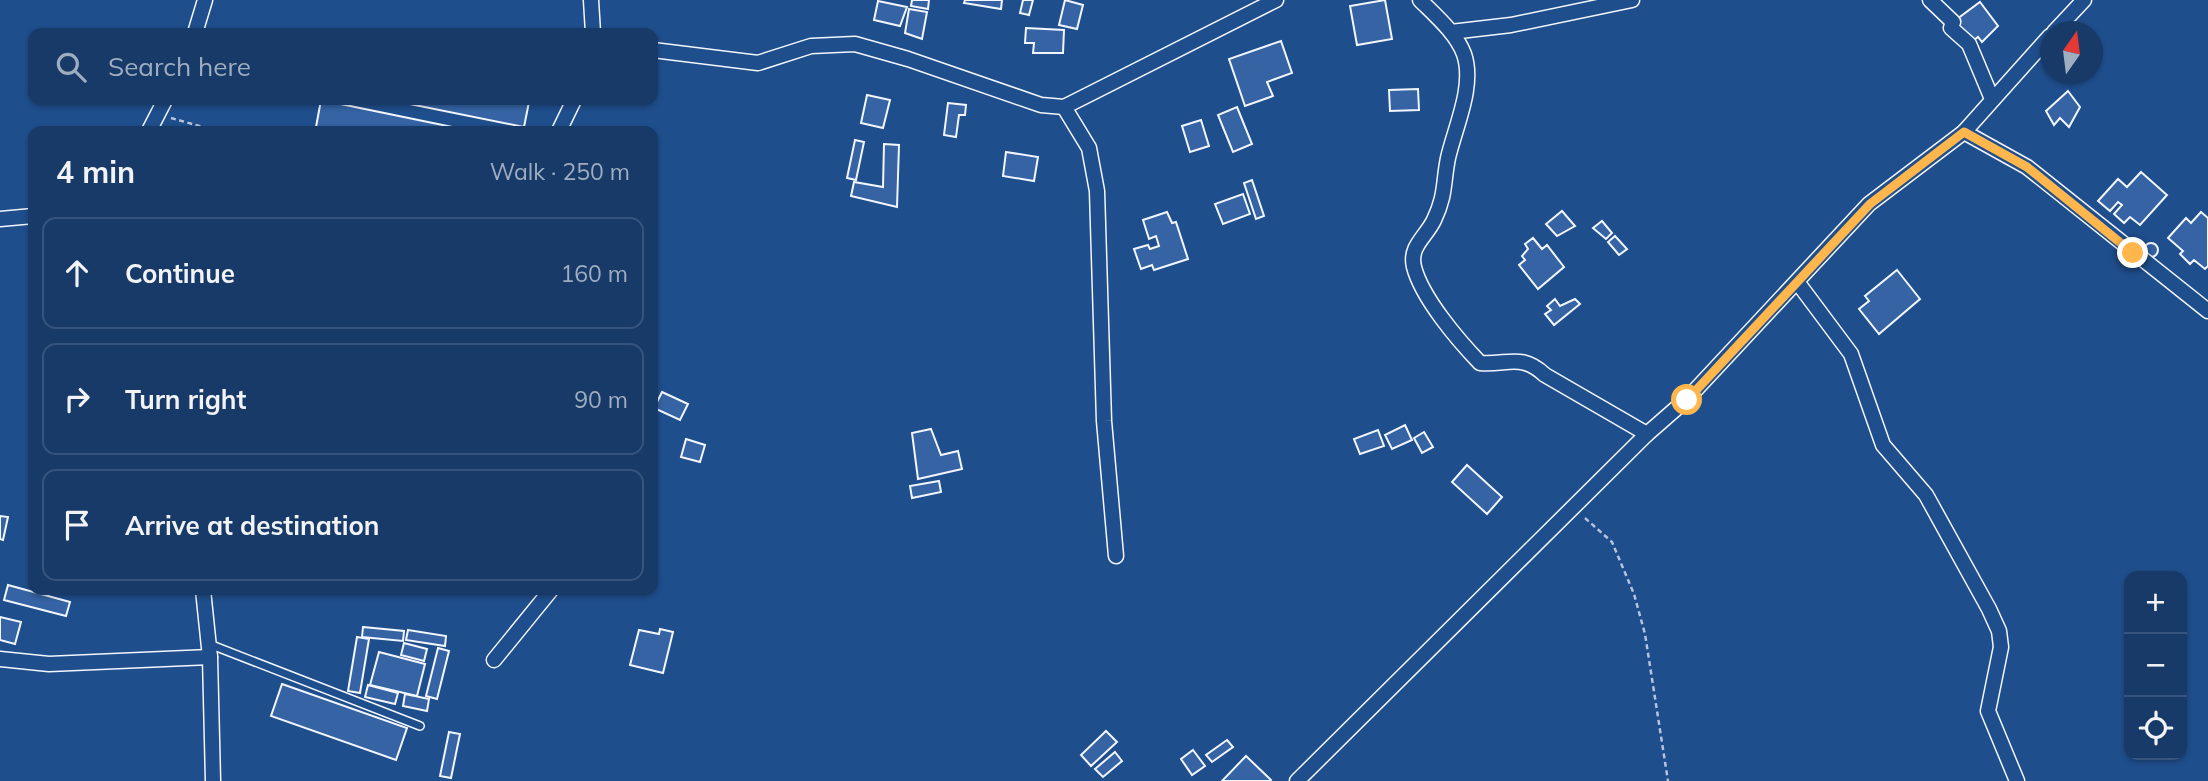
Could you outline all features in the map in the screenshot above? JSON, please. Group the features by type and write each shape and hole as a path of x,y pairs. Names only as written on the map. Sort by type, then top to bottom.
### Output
{"street":[{"path":"197,28 205,0"},
{"path":"591,0 593,28"},
{"path":"658,51 758,63 811,46 855,44 908,59 1041,105 1064,107 1276,0"},
{"path":"1420,0 1451,32 1463,52 1467,76 1447,163 1445,194 1429,230 1415,245 1413,265 1422,285 1480,363 1499,364 1519,359 1533,363 1545,374 1647,434"},
{"path":"1451,32 1511,25 1632,0"},
{"path":"1930,0 1953,22 1951,28 1969,44 1992,99"},
{"path":"2064,21 2084,0"},
{"path":"1297,781 1354,721 1575,509 1647,434 1687,400 1870,204 1964,132 2040,47"},
{"path":"152,126 163,105"},
{"path":"562,126 572,105"},
{"path":"1064,107 1089,148 1097,191 1104,421 1116,556"},
{"path":"1964,132 2027,167 2208,312"},
{"path":"0,219 28,216"},
{"path":"1798,283 1852,354 1883,444 1926,495 1989,609 2001,647 1988,711 2017,781"},
{"path":"204,595 209,650 214,781"},
{"path":"494,660 547,595"},
{"path":"0,659 49,664 209,650"}],"lane":[{"path":"209,650 420,726"}],"path":[{"path":"158,115 198,126"},
{"path":"1575,509 1612,542 1634,594 1644,634 1668,781"}],"building":[{"path":"912,0 929,0 928,9 911,6"},
{"path":"965,0 1002,0 1001,9 964,3"},
{"path":"1023,0 1033,0 1029,15 1020,13"},
{"path":"1065,0 1083,5 1077,29 1059,25"},
{"path":"1385,0 1392,39 1357,45 1350,6"},
{"path":"878,1 907,7 900,26 874,20"},
{"path":"1980,2 1998,26 1982,42 1978,37 1969,44 1953,22"},
{"path":"909,9 927,12 922,39 905,33"},
{"path":"1026,28 1064,30 1063,53 1033,53 1034,43 1025,43"},
{"path":"1281,41 1292,73 1267,82 1273,96 1245,106 1229,59"},
{"path":"1418,89 1419,110 1390,111 1389,90"},
{"path":"2068,91 2080,107 2069,127 2060,118 2054,125 2046,111"},
{"path":"867,95 890,100 883,128 861,123"},
{"path":"948,103 966,105 965,115 959,115 956,137 944,135"},
{"path":"320,105 345,105 447,126 316,126"},
{"path":"415,105 528,105 524,126"},
{"path":"1237,107 1252,144 1233,152 1218,115"},
{"path":"1201,120 1209,146 1190,152 1182,126"},
{"path":"855,140 864,142 856,180 847,178"},
{"path":"884,144 899,145 897,207 851,196 854,182 883,187"},
{"path":"1006,152 1038,157 1034,181 1003,176"},
{"path":"2141,172 2167,195 2140,225 2130,217 2124,223 2114,214 2122,205 2118,202 2110,211 2098,201 2118,179 2127,187"},
{"path":"1252,180 1264,216 1256,219 1244,183"},
{"path":"1243,194 1250,214 1223,224 1215,204"},
{"path":"1562,211 1575,226 1557,236 1546,224"},
{"path":"1167,212 1172,223 1176,222 1188,259 1154,270 1152,265 1141,269 1134,249 1148,245 1150,249 1159,246 1156,236 1149,239 1143,220"},
{"path":"2201,212 2208,218 2208,266 2205,269 2194,260 2190,264 2180,254 2183,251 2168,238 2186,218 2191,223"},
{"path":"1602,221 1612,233 1606,239 1593,228"},
{"path":"1615,236 1627,249 1619,255 1608,242"},
{"path":"1533,238 1542,249 1547,245 1564,267 1538,289 1519,265 1525,260 1522,256 1528,249 1525,244"},
{"path":"2148,243 2154,243 2158,250 2154,257 2148,257 2144,253 2144,247"},
{"path":"1897,270 1920,299 1879,334 1859,309 1869,301 1865,296"},
{"path":"1555,299 1560,306 1575,299 1580,304 1554,325 1545,314 1551,310 1547,306"},
{"path":"662,392 688,404 680,420 658,410 658,400"},
{"path":"1405,425 1412,440 1392,449 1385,435"},
{"path":"931,429 941,455 958,451 962,469 918,479 912,433"},
{"path":"1378,430 1384,446 1360,454 1354,439"},
{"path":"1424,432 1433,447 1422,453 1414,438"},
{"path":"686,439 705,445 700,462 681,457"},
{"path":"1467,465 1502,497 1487,514 1452,482"},
{"path":"939,481 941,492 912,498 910,486"},
{"path":"0,516 8,517 3,540 0,539"},
{"path":"8,585 28,590 28,595 44,595 70,602 66,616 4,600"},
{"path":"0,617 21,622 15,644 0,640"},
{"path":"363,627 404,631 403,641 362,637"},
{"path":"660,629 673,632 663,673 630,665 639,630 659,634"},
{"path":"408,630 446,636 445,646 406,640"},
{"path":"357,637 369,639 360,693 348,691"},
{"path":"404,643 427,649 424,661 401,655"},
{"path":"438,648 449,651 437,699 426,696"},
{"path":"379,652 425,664 417,696 370,685"},
{"path":"282,684 407,728 396,760 271,716"},
{"path":"368,685 398,693 395,704 365,697"},
{"path":"405,694 429,699 427,711 403,706"},
{"path":"1106,731 1117,742 1091,766 1081,755"},
{"path":"449,732 460,734 451,778 440,776"},
{"path":"1227,740 1233,747 1212,762 1206,755"},
{"path":"1193,750 1205,766 1192,775 1181,759"},
{"path":"1115,752 1122,761 1103,777 1095,769"},
{"path":"1246,756 1271,780 1222,781"}],"route":[{"path":"1687,400 1870,204 1964,132 2027,167 2133,253"}]}
